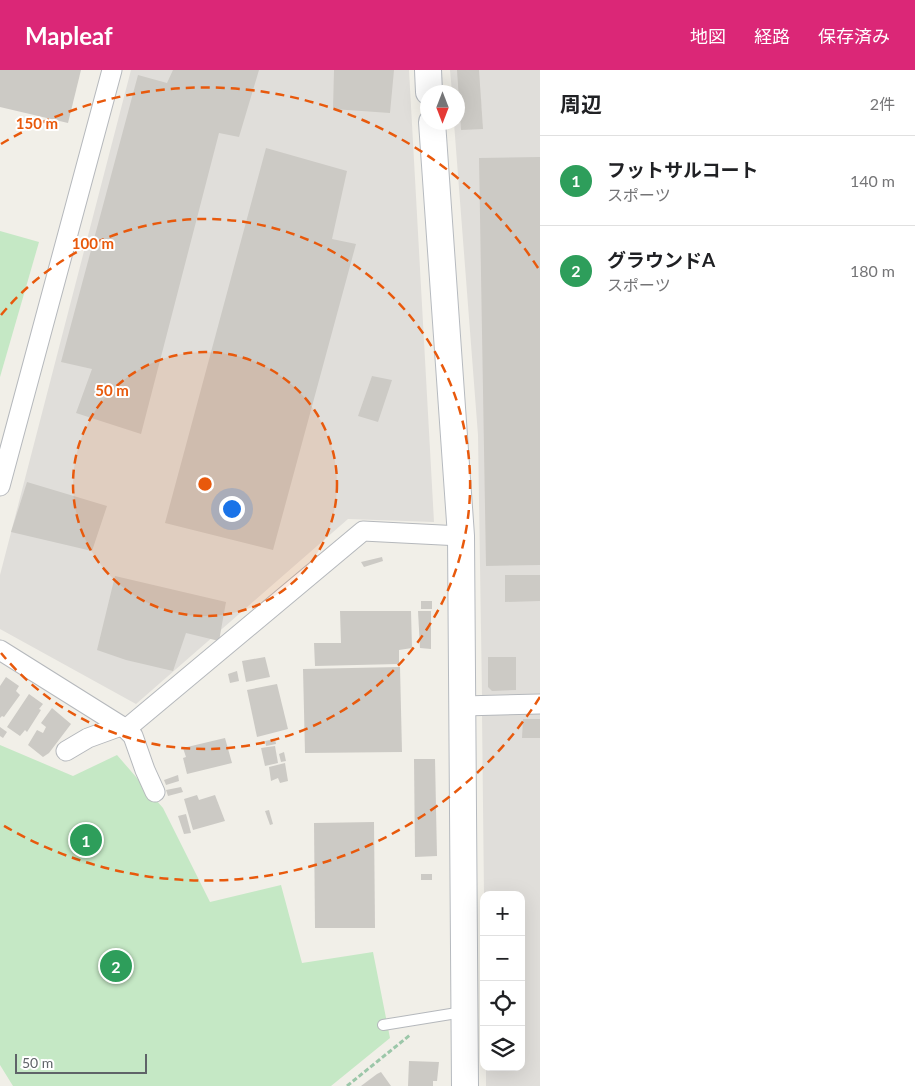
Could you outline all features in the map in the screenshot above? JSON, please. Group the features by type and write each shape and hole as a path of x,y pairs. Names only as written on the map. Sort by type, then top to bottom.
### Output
{"street":[{"path":"0,486 112,70"},
{"path":"428,70 429,85"},
{"path":"433,130 461,536 464,706 465,1086"},
{"path":"66,751 88,738 123,728 363,531 461,536"},
{"path":"0,650 133,736 155,792"},
{"path":"464,706 540,704"}],"lane":[{"path":"383,1025 464,1012"}],"path":[{"path":"347,1086 415,1031"}],"shaded area":[{"path":"131,70 409,70 434,522 348,519 136,704 0,629 0,575"},
{"path":"450,70 540,70 540,694 482,695 478,435 455,130 465,130 465,85 451,85"},
{"path":"540,713 540,1086 486,1086 486,1071 525,1071 525,891 484,891 482,714"}],"green space":[{"path":"0,231 39,242 0,377"},
{"path":"0,745 73,776 117,755 163,808 210,902 281,885 302,963 373,952 390,1038 331,1086 13,1086 0,1065"}],"building":[{"path":"0,70 81,70 68,123 0,107"},
{"path":"173,70 259,70 239,137 219,133 141,434 76,413 92,369 61,362 138,75 167,83"},
{"path":"334,70 394,70 390,113 333,109"},
{"path":"457,70 479,70 483,129 465,130 465,85 458,85"},
{"path":"266,148 347,171 332,239 356,244 273,550 165,523"},
{"path":"540,157 540,565 486,566 479,158"},
{"path":"372,376 392,380 378,422 358,416"},
{"path":"27,482 107,506 92,551 11,532"},
{"path":"382,557 383,561 364,567 361,562"},
{"path":"505,575 540,575 540,601 505,602"},
{"path":"115,576 226,602 219,641 186,633 173,671 126,660 97,650"},
{"path":"421,601 432,601 432,609 421,609"},
{"path":"340,611 411,611 412,648 399,650 399,664 315,666 314,643 341,643"},
{"path":"418,611 431,611 431,649 420,648"},
{"path":"265,657 270,677 246,682 242,661"},
{"path":"488,657 516,657 516,690 492,691 488,687"},
{"path":"400,667 402,752 305,753 303,669"},
{"path":"237,671 239,681 230,683 228,674"},
{"path":"6,677 19,686 16,691 20,695 4,717 0,718 0,686"},
{"path":"277,684 288,729 257,737 247,690"},
{"path":"29,694 43,704 27,732 25,730 20,736 7,727"},
{"path":"52,708 71,724 49,753 43,757 28,745 37,730 43,733 46,727 41,723"},
{"path":"523,719 540,719 540,738 522,738"},
{"path":"0,727 7,732 3,738 0,736"},
{"path":"225,738 232,763 187,774 183,758 186,757 183,748"},
{"path":"275,739 276,744 266,746 265,741"},
{"path":"275,746 278,763 265,766 261,748"},
{"path":"284,752 286,761 281,762 279,754"},
{"path":"414,759 435,759 437,856 415,857"},
{"path":"285,763 288,781 280,783 278,778 271,781 269,767"},
{"path":"178,775 179,781 166,785 164,780"},
{"path":"181,787 183,792 168,796 166,790"},
{"path":"197,795 199,800 215,795 225,821 193,830 184,799"},
{"path":"269,810 273,824 270,825 265,811"},
{"path":"186,814 191,833 184,834 178,816"},
{"path":"374,822 375,928 315,928 314,823"},
{"path":"421,874 432,874 432,880 421,880"},
{"path":"409,1061 439,1062 437,1081 433,1081 433,1086 408,1086"},
{"path":"381,1072 391,1086 361,1086 377,1074"}],"place":[{"name":"フットサルコート","path":"86,840"},
{"name":"グラウンドA","path":"116,966"}]}
